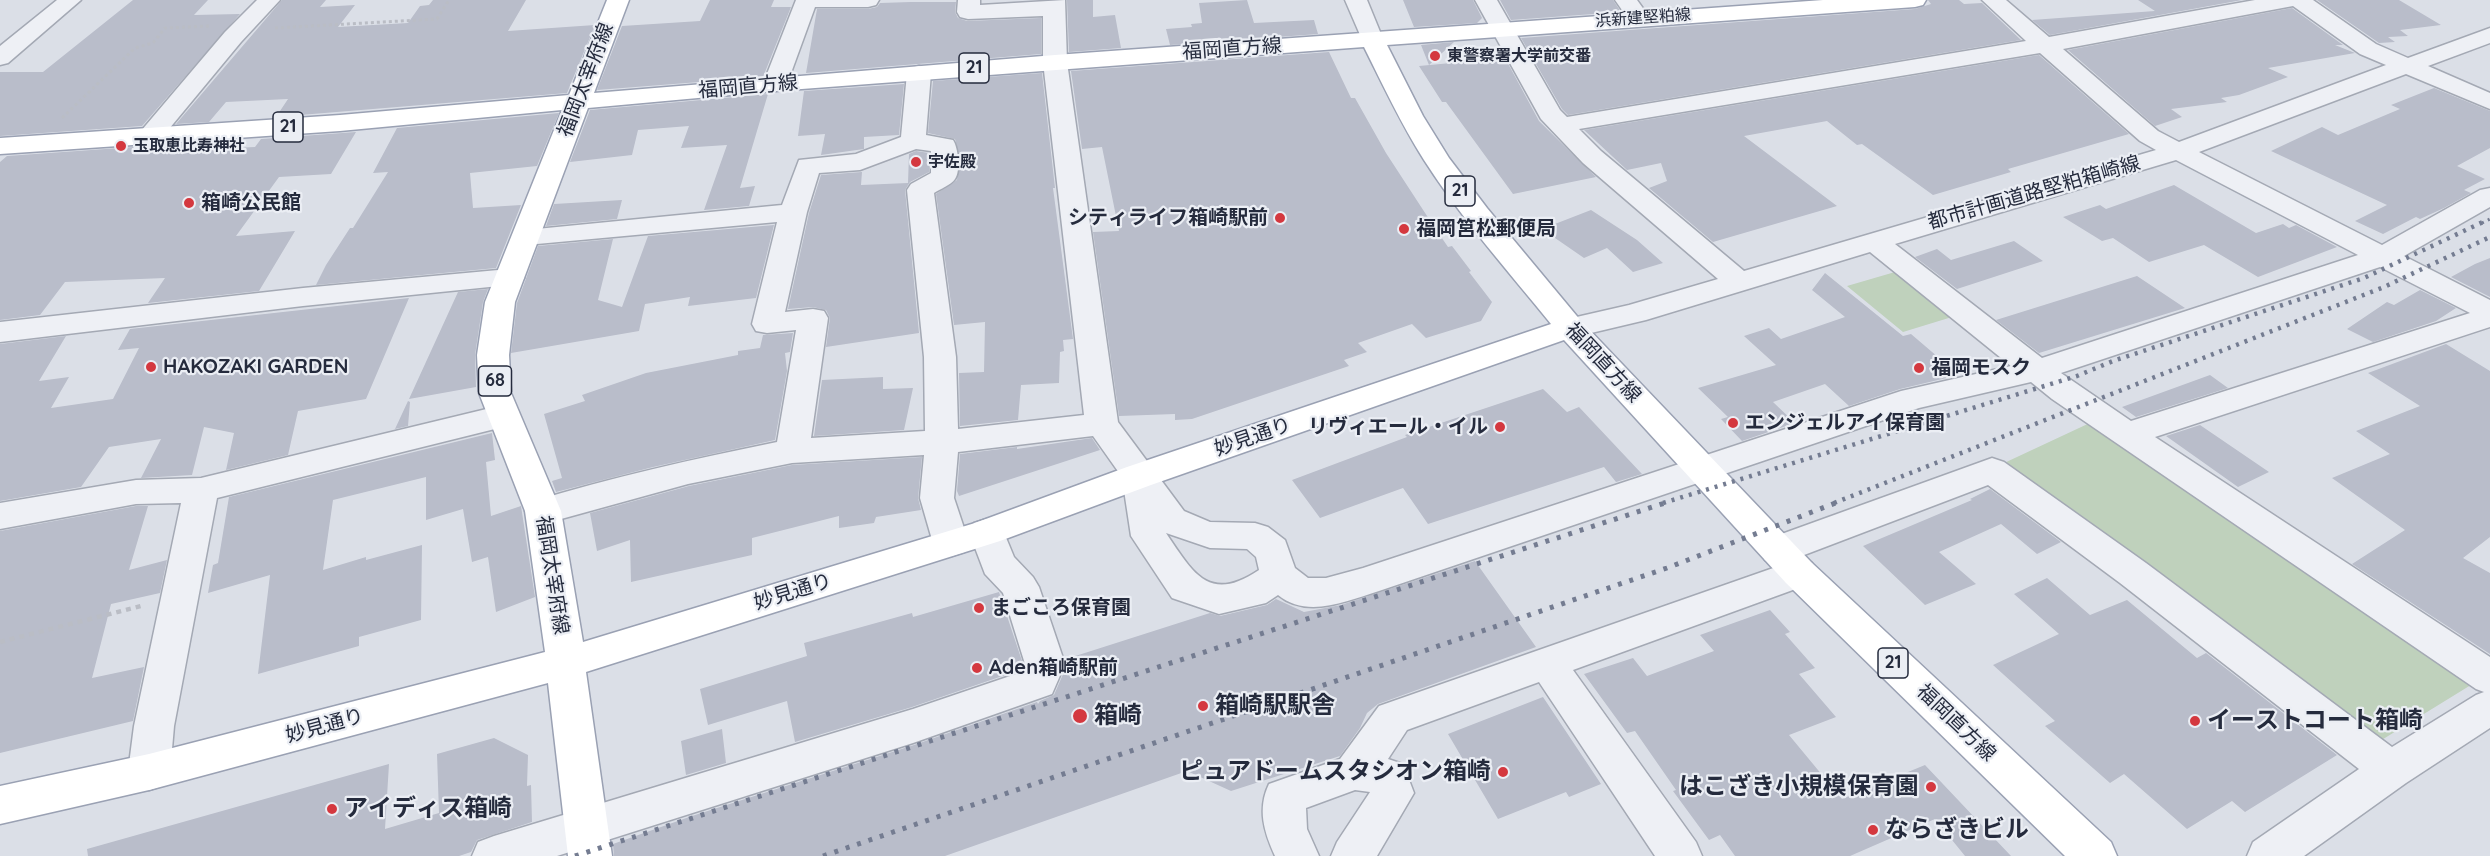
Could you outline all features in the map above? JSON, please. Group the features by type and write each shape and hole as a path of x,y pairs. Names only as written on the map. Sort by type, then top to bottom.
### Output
{"main road":[{"name":"福岡太宰府線","path":"588,842 560,614 543,511 495,393 493,355 500,302 618,0"},
{"name":"浜新建堅粕線","path":"1372,39 1872,1 1915,0"},
{"name":"福岡直方線","path":"0,146 340,123 775,84 1372,39 1411,117 1437,160 1477,214 1570,328 1789,562 2095,856"},
{"name":"妙見通り","path":"0,805 149,772 565,663 969,537 1570,328"}],"street":[{"path":"0,58 70,0"},
{"path":"150,136 269,0"},
{"path":"775,84 807,1 868,0"},
{"path":"969,0 968,12 1054,4 1055,62 1102,424 1171,520 1210,535 1255,536 1272,550 1279,575 1300,592 1326,592 1703,471 1912,399 2035,371 2381,256 2490,196"},
{"name":"21","path":"1356,0 1372,39"},
{"path":"1486,0 1550,114 1592,157 1739,282"},
{"path":"1626,0 1639,18"},
{"path":"1993,0 2149,136 2175,152 2490,312"},
{"path":"1561,125 2044,45 2291,0"},
{"path":"2299,0 2368,49 2490,102"},
{"path":"0,35 30,33"},
{"name":"都市計画道路堅粕箱崎線","path":"1570,328 1635,313 2175,152 2490,34"},
{"path":"913,141 919,73"},
{"path":"494,856 588,842 1038,683 1045,664 1020,587 969,537 937,498 942,442 940,357 920,190 944,176 944,145 913,141 860,162 808,166 793,212 767,324 813,318 792,451"},
{"path":"526,237 793,212"},
{"path":"1872,241 2035,371 2490,678"},
{"path":"0,332 303,297 509,278"},
{"path":"2128,434 2490,317"},
{"path":"0,516 135,492 201,490 503,416"},
{"path":"543,511 588,497 688,472 792,451 942,442 1102,424"},
{"path":"1355,772 1393,718 1547,663 1789,562 1992,470 2133,573 2391,770"},
{"path":"1139,476 1149,536 1185,588 1219,600 1253,593 1279,575"},
{"path":"149,772 154,726 201,490"},
{"path":"1547,663 1680,856"},
{"path":"2269,856 2391,770 2490,707"},
{"path":"1297,856 1285,829 1284,797 1355,772 1388,777 1393,794 1353,856"}],"path":[{"path":"36,144 135,48 153,43 165,28 438,19 449,0"},
{"path":"0,642 180,596"}],"green space":[{"path":"1895,272 1952,317 1903,332 1847,286"},
{"path":"2094,421 2479,680 2380,741 2002,464"}],"building":[{"path":"133,0 208,0 194,15 240,14 142,126 0,136 0,72 43,72"},
{"path":"282,0 326,0 320,7 355,5 338,27 408,23 420,6 429,5 433,0 526,0 508,31 595,25 567,93 276,117 288,99 226,102 209,122 176,124"},
{"path":"710,0 774,0 771,7 791,7 763,77 597,90 622,26 700,21"},
{"path":"1067,0 1093,0 1093,17 1115,15 1121,48 1069,52"},
{"path":"1247,0 1254,23 1314,20 1318,34 1170,45 1166,29 1192,27 1191,24 1202,23 1199,3"},
{"path":"1403,0 1473,0 1482,18 1477,23 1414,27"},
{"path":"1500,0 1613,0 1621,12 1511,20"},
{"path":"1928,0 1959,0 1964,4 1982,3 2021,40 1568,115 1562,109 1521,38 1915,9 1931,4"},
{"path":"2138,0 2242,0 2050,35 2032,20 2155,11"},
{"path":"2317,0 2399,0 2441,25 2400,30 2408,36 2388,37 2395,42 2379,43"},
{"path":"956,2 955,12 958,18 967,21 1041,18 1041,54 806,73 817,9 868,9 877,7 880,3"},
{"path":"2292,8 2343,45 2335,45 2355,53 2268,68 2288,77 2239,95 2221,98 2227,102 2171,109 2182,117 2155,126 2068,50"},
{"path":"1454,42 1429,65 1421,45"},
{"path":"1329,52 1351,98 1355,98 1386,153 1429,219 1448,247 1452,246 1471,271 1469,272 1492,302 1481,321 1426,338 1412,324 1358,343 1367,352 1344,360 1349,366 1192,419 1175,420 1175,414 1119,416 1093,232 1119,231 1102,147 1082,149 1071,71"},
{"path":"2039,55 2129,134 2008,169 2011,172 1933,195 1862,144 1857,145 1827,121 1744,136 1837,206 1713,242 1649,188 1667,181 1661,163 1627,170 1584,130"},
{"path":"1505,58 1539,121 1596,177 1513,194 1446,102 1442,102 1419,66"},
{"path":"1042,73 1055,188 1053,188 1073,339 1063,340 1064,351 1060,352 1059,383 1021,385 1018,420 960,426 959,373 984,372 985,322 954,325 936,194 957,180 960,159 955,139 928,133 933,81"},
{"path":"904,84 899,135 864,137 864,149 821,155 825,134 798,136 804,91"},
{"path":"2434,88 2490,111 2490,148 2457,166 2485,179 2464,190 2471,193 2444,208 2420,219 2416,217 2383,234 2355,221 2387,205 2271,151 2322,127 2338,135 2400,109 2391,105"},
{"path":"768,94 740,188 755,186 749,206 704,210 727,145 681,148 689,126 638,130 632,155 570,162 590,110"},
{"path":"559,113 537,166 470,173 473,208 521,205 496,268 316,285 326,265 350,228 353,228 388,172 373,173 397,128"},
{"path":"356,132 331,174 279,177 236,236 295,231 259,291 148,303 165,278 65,282 40,315 0,320 0,162 7,156 190,143 184,150 255,147 261,139"},
{"path":"916,151 929,153 929,172 910,182 905,190 919,333 826,347 830,318 826,310 813,307 788,309 809,213 821,175 862,172 861,185 908,183 909,154"},
{"path":"2174,185 2256,233 2283,224 2289,228 2296,225 2337,247 2258,277 2204,245 2149,262 2113,238 2102,241 2063,217 2100,205 2106,209"},
{"path":"622,200 617,219 546,226 554,204"},
{"path":"1591,210 1637,240 1663,263 1633,272 1607,248 1584,258 1542,229"},
{"path":"774,225 756,298 688,306 690,297 645,304 639,331 511,353 517,303 538,246 613,239 598,300 622,307 648,236"},
{"path":"2014,241 2043,261 1957,289 1915,257 1937,249 1951,260"},
{"path":"2490,258 2490,297 2451,277 2475,264"},
{"path":"1825,273 1903,336 1911,334 1959,375 1900,389 1849,406 1825,384 1773,402 1795,423 1742,441 1721,419 1728,417 1698,388 1776,365 1744,336 1769,328 1781,339 1845,317 1812,290"},
{"path":"2137,276 2185,308 2039,353 1996,320"},
{"path":"488,289 483,302 475,355 476,387 409,399 458,292"},
{"path":"2420,290 2456,308 2436,321 2373,342 2347,329 2387,302 2394,305"},
{"path":"409,298 366,399 298,411 288,455 226,470 234,433 204,427 192,475 141,478 161,439 109,447 81,487 0,501 0,344 66,336 39,381 69,377 51,408 113,399 139,348 118,350 130,329"},
{"path":"793,333 790,352 785,353 787,371 775,440 653,467 556,492 552,481 562,478 544,414 585,401 582,395 646,373 738,355 738,351 760,348 763,335"},
{"path":"2446,344 2490,371 2490,537 2463,558 2490,573 2490,654 2352,564 2405,530 2332,478 2390,454 2356,431 2420,406 2368,373"},
{"path":"2210,375 2228,388 2136,417 2122,407"},
{"path":"883,377 883,389 913,388 904,430 814,436 822,380"},
{"path":"1543,389 1567,412 1579,407 1642,474 1616,482 1604,467 1428,524 1403,488 1320,518 1292,480 1407,437 1405,435"},
{"path":"408,401 410,402 408,426 395,429"},
{"path":"2200,425 2269,472 2238,487 2166,436"},
{"path":"492,433 495,460 486,462 491,516 521,506 535,597 496,612 488,557 472,562 463,509 426,520 426,477 333,500 323,570 366,557 366,560 422,545 421,620 359,637 359,646 258,674 270,575 208,593 213,565 218,563 229,497"},
{"path":"1092,438 1100,450 959,496 957,491 960,454 1017,447 1017,449"},
{"path":"922,457 918,498 921,510 876,517 874,523 839,528 839,516 752,538 752,555 631,582 630,540 597,551 590,513 689,486 792,465"},
{"path":"1990,489 2061,542 2037,554 2001,524 1939,552 1976,584 1925,605 1863,546 1972,500 1970,499"},
{"path":"136,506 148,506 129,570 167,560 160,593 111,604 92,678 144,667 133,721 0,753 0,531"},
{"name":"箱崎駅駅舎","path":"1475,561 1536,647 1378,704 1367,713 1360,728 1340,756 1231,791 1187,771 945,856 614,856 613,844 1037,702 1038,704 1054,695 1067,665 1066,659 1210,613 1220,616 1267,605 1276,599 1304,612 1341,605"},
{"path":"2047,578 2090,615 2127,600 2197,658 2206,653 2337,755 2245,812 2232,801 2187,829 2124,774 2110,783 2045,726 2055,721 1993,665 2059,634 2014,594"},
{"path":"999,592 1023,664 1020,670 912,707 795,742 787,701 708,725 700,689 807,656 804,643 912,613 913,617"},
{"path":"1770,610 1790,632 1785,634 1815,668 1799,674 1836,717 1789,735 1842,799 1925,765 2011,856 1965,856 1935,819 1850,856 1735,856 1720,835 1709,840 1673,791 1676,790 1635,731 1627,733 1584,674 1633,658 1647,676 1714,651 1700,635"},
{"path":"1543,697 1601,784 1569,797 1566,792 1498,819 1448,734"},
{"path":"722,729 726,763 686,775 681,741"},
{"path":"494,738 528,755 527,786 531,785 532,822 477,840 471,852 459,856 88,856 87,849 389,764 385,829 439,813 437,754"}],"railway":[{"path":"2482,223 2490,219"},
{"path":"1663,503 2077,376 2113,361 2364,278 2485,221"},
{"path":"1834,503 2384,287 2490,237"},
{"path":"575,856 1668,502"},
{"path":"823,856 1667,568 1838,502"}],"place":[{"name":"東警察署大学前交番","path":"1435,56"},
{"name":"玉取恵比寿神社","path":"121,146"},
{"name":"宇佐殿","path":"916,162"},
{"name":"箱崎公民館","path":"189,203"},
{"name":"シティライフ箱崎駅前","path":"1280,218"},
{"name":"福岡筥松郵便局","path":"1404,229"},
{"name":"HAKOZAKI GARDEN","path":"151,367"},
{"name":"福岡モスク","path":"1919,368"},
{"name":"エンジェルアイ保育園","path":"1733,423"},
{"name":"リヴィエール・イル","path":"1500,427"},
{"name":"まごころ保育園","path":"979,608"},
{"name":"Aden箱崎駅前","path":"977,668"},
{"name":"箱崎駅駅舎","path":"1203,706"},
{"name":"箱崎","path":"1080,716"},
{"name":"イーストコート箱崎","path":"2195,721"},
{"name":"ピュアドームスタシオン箱崎","path":"1503,772"},
{"name":"はこざき小規模保育園","path":"1931,787"},
{"name":"アイディス箱崎","path":"332,809"},
{"name":"ならざきビル","path":"1873,830"}]}
